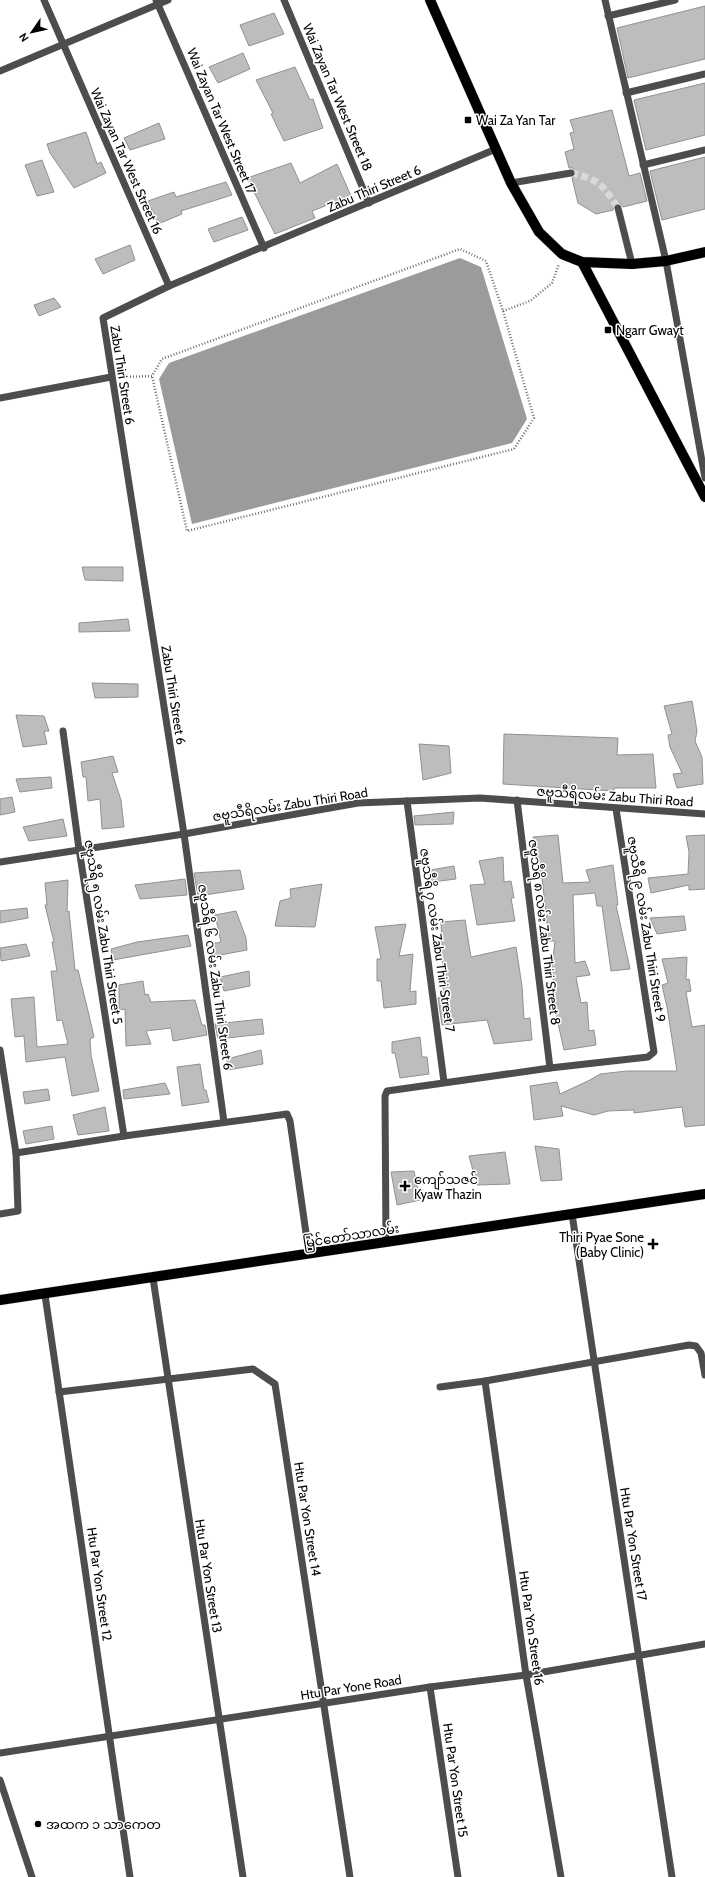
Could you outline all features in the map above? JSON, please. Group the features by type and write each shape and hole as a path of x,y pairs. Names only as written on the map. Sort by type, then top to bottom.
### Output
{"main road":[{"path":"430,0 511,182 539,232 562,254 582,262 632,264 666,261 705,252"},
{"path":"582,262 705,497"},
{"name":"မြင်တော်သာလမ်း","path":"0,1300 44,1295 705,1194"}],"street":[{"name":"Wai Zayan Tar West Street 16","path":"44,0 62,45 169,286"},
{"path":"0,71 157,2 168,0"},
{"name":"Wai Zayan Tar West Street 18","path":"284,0 369,203"},
{"path":"605,0 666,261 705,478"},
{"path":"608,16 675,0"},
{"name":"Wai Zayan Tar West Street 17","path":"157,2 264,248"},
{"path":"626,93 705,74"},
{"name":"Zabu Thiri Street 6","path":"184,834 102,318 169,286 264,248 496,149"},
{"path":"643,165 705,150"},
{"path":"511,182 571,173"},
{"path":"618,208 632,264"},
{"path":"0,398 111,377"},
{"name":"ဇဗူသီရိ ၅ လမ်း Zabu Thiri Street 5","path":"63,731 79,849 124,1136"},
{"name":"ဇဗူသီရိလမ်း Zabu Thiri Road","path":"0,862 184,834 358,803 480,798 616,809 705,814"},
{"name":"ဇဗူသီရိ ၈ လမ်း Zabu Thiri Street 8","path":"517,800 550,1068"},
{"name":"ဇဗူသီရိ ၇ လမ်း Zabu Thiri Street 7","path":"407,801 444,1082"},
{"name":"ဇဗူသီရိ ၉ လမ်း Zabu Thiri Street 9","path":"550,1068 648,1057 654,1052 616,809"},
{"name":"ဇဗူသီရိ ၆ လမ်း Zabu Thiri Street 6","path":"184,834 224,1122"},
{"path":"0,1050 16,1153 18,1211 0,1214"},
{"path":"386,1242 385,1096 387,1091 550,1068"},
{"path":"16,1153 124,1136 286,1114 290,1121 309,1254"},
{"name":"Htu Par Yon Street 17","path":"572,1214 672,1877"},
{"name":"Htu Par Yon Street 13","path":"153,1278 243,1877"},
{"name":"Htu Par Yon Street 12","path":"44,1295 130,1877"},
{"path":"440,1387 485,1381 594,1361 689,1346 696,1346 701,1353 705,1375"},
{"name":"Htu Par Yon Street 14","path":"59,1392 253,1369 275,1384 350,1877"},
{"name":"Htu Par Yon Street 16","path":"485,1381 526,1675 561,1877"},
{"name":"Htu Par Yone Road","path":"0,1753 430,1687 526,1675 639,1654 705,1644"},
{"name":"Htu Par Yon Street 15","path":"430,1687 458,1877"},
{"path":"0,1780 32,1877"}],"path":[{"path":"460,249 486,261 503,311 534,418 514,449 187,532 152,376 162,359 460,249"},
{"path":"503,311 530,301 552,283 562,254"},
{"path":"111,377 152,376"}],"shaded area":[{"path":"460,258 481,267 527,419 512,443 192,524 159,379 169,363"}],"building":[{"path":"705,6 705,59 628,78 617,28"},
{"path":"274,13 284,34 249,46 240,25"},
{"path":"243,53 250,69 218,83 209,67"},
{"path":"295,67 310,100 313,99 323,128 284,141 271,114 273,113 256,80"},
{"path":"705,83 705,135 646,150 634,100"},
{"path":"612,110 629,176 640,173 647,201 623,207 620,203 616,203 613,210 596,214 578,203 572,178 576,175 576,172 573,168 569,168 565,152 574,149 570,133 574,132 570,120"},
{"path":"159,123 165,139 130,150 124,138"},
{"path":"86,132 97,164 101,162 106,173 74,188 50,153 47,144"},
{"path":"705,157 705,209 662,220 650,171"},
{"path":"42,160 54,192 37,196 25,165"},
{"path":"291,163 300,183 337,164 351,196 312,211 315,218 275,234 247,178"},
{"path":"226,182 232,195 181,211 182,214 158,224 148,201 174,192 176,197"},
{"path":"242,217 248,230 214,242 208,229"},
{"path":"130,245 135,260 103,274 95,259"},
{"path":"54,298 61,307 39,316 34,305"},
{"path":"82,567 123,567 123,581 85,580"},
{"path":"128,619 130,631 79,632 79,623"},
{"path":"92,683 138,684 138,697 95,698"},
{"path":"692,701 697,731 695,741 702,757 703,784 677,788 673,774 682,773 670,747 668,735 672,734 664,706"},
{"path":"16,715 44,716 49,731 44,731 47,744 23,747"},
{"path":"504,734 618,738 617,755 653,754 656,788 614,788 614,791 503,784"},
{"path":"419,744 449,746 451,773 423,780"},
{"path":"113,756 118,772 112,773 121,800 124,827 102,829 100,799 88,801 86,777 83,777 81,762"},
{"path":"51,777 52,788 20,792 16,779"},
{"path":"12,797 15,812 0,815 0,799"},
{"path":"454,812 453,824 415,825 414,816"},
{"path":"63,819 67,836 29,841 23,827"},
{"path":"558,835 563,883 590,882 586,870 613,865 618,905 616,905 630,969 611,971 602,906 597,906 595,893 573,895 575,963 585,961 590,975 576,977 581,1003 587,1002 589,1031 594,1030 596,1045 564,1050 557,1019 552,967 555,941 549,941 542,878 539,879 533,837"},
{"path":"705,835 705,889 689,890 689,885 651,893 648,878 688,874 689,852 686,836"},
{"path":"503,857 504,882 511,881 514,898 511,898 515,921 477,925 470,885 485,884 479,861"},
{"path":"454,866 456,879 432,882 430,870"},
{"path":"240,870 244,889 198,896 194,873"},
{"path":"185,879 187,895 140,899 135,885"},
{"path":"68,880 67,912 69,911 75,970 78,970 94,1037 90,1039 91,1055 99,1091 72,1096 65,1057 26,1062 24,1036 15,1037 11,999 34,997 37,1047 68,1044 62,1020 57,1021 51,971 57,971 52,942 54,942 45,905 47,905 45,883"},
{"path":"322,884 315,927 275,926 280,901 291,898 290,889"},
{"path":"27,908 28,918 0,923 0,911"},
{"path":"236,911 246,938 247,950 215,956 212,944 221,942 215,915"},
{"path":"684,916 686,930 657,934 650,918"},
{"path":"465,920 471,957 516,947 522,986 524,1019 530,1018 532,1040 494,1044 487,1020 442,1025 438,998 444,997 441,971 443,971 441,922"},
{"path":"406,924 399,956 413,954 410,992 416,991 416,1004 384,1008 381,981 377,981 377,959 381,959 375,927"},
{"path":"188,935 191,946 113,960 111,949 137,942"},
{"path":"26,944 30,956 1,961 0,948"},
{"path":"687,957 686,980 689,979 691,991 686,992 692,1027 705,1025 705,1125 685,1127 682,1107 634,1113 634,1110 608,1111 594,1115 561,1106 563,1116 534,1120 530,1086 557,1082 560,1094 600,1074 627,1071 677,1071 662,985 668,983 662,959"},
{"path":"249,971 250,986 224,991 220,977"},
{"path":"143,981 145,995 148,994 151,1002 195,1000 202,1025 205,1025 207,1035 173,1041 171,1028 146,1031 151,1044 126,1046 125,1009 119,1010 119,985"},
{"path":"262,1019 264,1034 218,1039 215,1024"},
{"path":"420,1037 422,1057 427,1057 429,1074 400,1078 395,1053 392,1053 392,1042"},
{"path":"261,1050 263,1064 228,1070 227,1059"},
{"path":"200,1064 204,1090 206,1090 209,1102 182,1106 177,1067"},
{"path":"165,1083 170,1094 124,1099 123,1090"},
{"path":"48,1089 50,1100 25,1104 23,1092"},
{"path":"105,1107 109,1131 78,1135 73,1115"},
{"path":"52,1126 54,1139 26,1144 23,1131"},
{"path":"535,1146 559,1149 562,1180 541,1181"},
{"path":"505,1152 510,1184 477,1185 469,1156"},
{"name":"ကျော်သဇင် Kyaw Thazin","path":"414,1171 420,1200 397,1205 391,1172"}],"tunnel":[{"path":"571,173 588,178 599,184 604,188 618,208"}],"place":[{"name":"Wai Za Yan Tar","path":"468,120"},
{"name":"Ngarr Gwayt","path":"608,330"},
{"name":"ကျော်သဇင် Kyaw Thazin","path":"405,1186"},
{"name":"Thiri Pyae Sone (Baby Clinic)","path":"653,1244"},
{"name":"အထက ၁ သာကေတ","path":"38,1824"}]}
